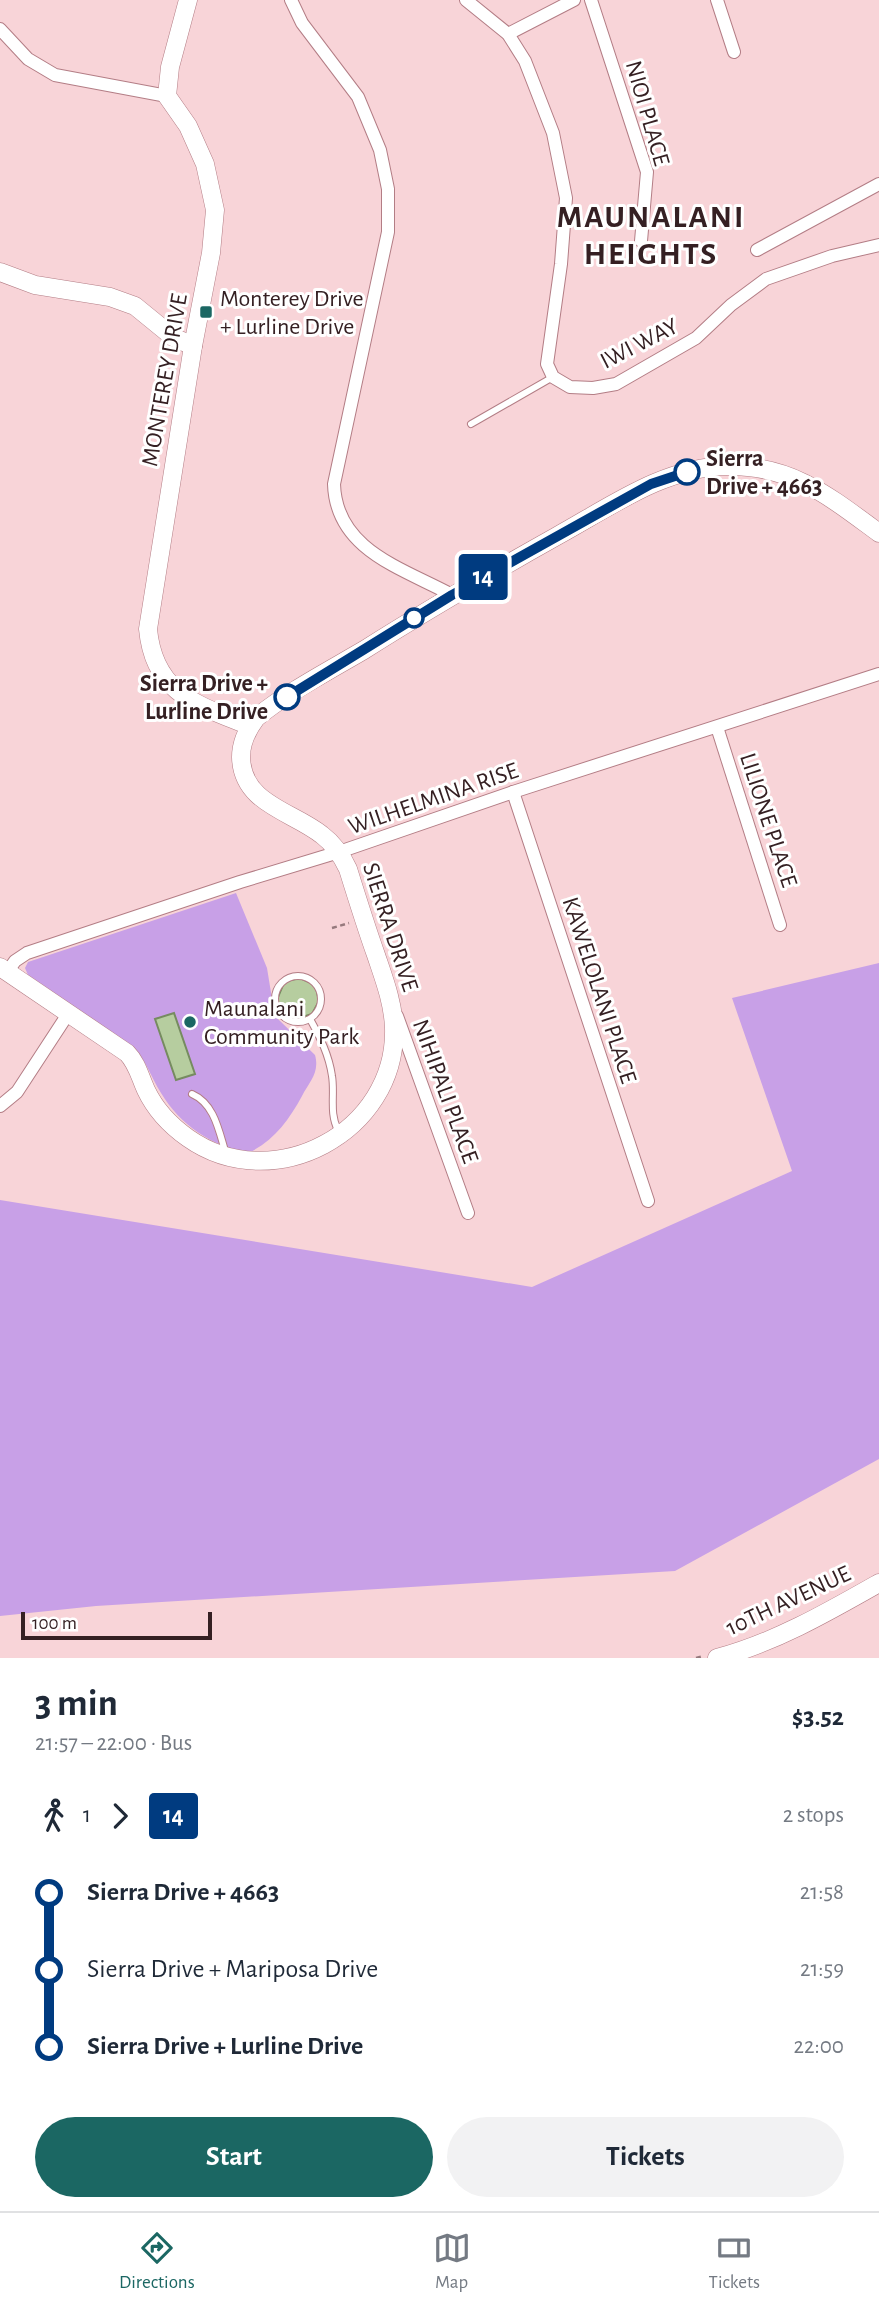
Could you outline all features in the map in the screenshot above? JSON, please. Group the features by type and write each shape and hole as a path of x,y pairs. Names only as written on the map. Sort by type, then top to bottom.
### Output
{"street":[{"path":"291,0 302,23 358,97 380,150 388,189 388,232 334,484 337,506 346,528 362,545 452,595"},
{"path":"466,0 508,34 525,61 553,133 566,198 561,264 547,364 553,377"},
{"path":"508,34 574,0"},
{"name":"NIOI PLACE","path":"591,0 647,172 641,241"},
{"path":"718,0 734,52"},
{"path":"0,29 28,59 55,75 167,96 170,67 186,2"},
{"name":"MONTEREY DRIVE","path":"167,96 188,126 205,164 215,210 211,254 148,618 149,641 161,673 178,693 201,707 250,726"},
{"path":"757,250 879,184"},
{"name":"IWI WAY","path":"553,377 570,387 593,388 616,384 696,338 731,305 766,279 832,256 879,245"},
{"path":"0,272 36,285 110,297 135,306 173,337 193,346"},
{"path":"250,726 263,712 452,595 651,484 694,469 731,466 762,468 789,475 816,488 879,533"},
{"name":"WILHELMINA RISE","path":"4,969 27,953 879,674"},
{"name":"SIERRA DRIVE","path":"4,969 131,1057 152,1100 177,1129 203,1147 227,1156 263,1161 295,1157 324,1146 342,1135 371,1104 386,1076 393,1021 385,982 348,869 339,852 323,835 264,801 251,789 243,772 241,753 242,743 250,726"},
{"name":"LILIONE PLACE","path":"717,727 780,925"},
{"name":"KAWELOLANI PLACE","path":"513,792 648,1201"},
{"name":"NIHIPALI PLACE","path":"385,982 468,1213"},
{"path":"0,1106 17,1092 68,1014"},
{"name":"10TH AVENUE","path":"717,1658 746,1651 832,1610 879,1583"}],"lane":[{"path":"471,424 553,377"},
{"path":"300,975 314,981 318,987 321,993 320,1008 310,1019 296,1022 278,1011 275,1004 276,989 286,978 300,975"},
{"path":"310,1019 328,1056 332,1078 333,1119 342,1135"},
{"path":"192,1094 204,1100 212,1111 227,1156"}],"path":[{"path":"332,928 355,921"}],"shaded area":[{"name":"Maunalani Community Park","path":"236,893 267,968 274,1011 278,1019 315,1055 316,1061 313,1077 286,1122 265,1143 248,1153 222,1145 187,1124 157,1087 134,1047 28,975 25,968 28,962"},
{"path":"879,963 879,1459 675,1571 96,1606 0,1616 0,1200 532,1287 792,1171 732,998"}],"building":[{"path":"300,978 316,988 319,1001 312,1014 296,1019 285,1014 278,1003 278,997 287,981"},
{"path":"174,1013 195,1074 176,1080 155,1019"}],"bus line":[{"name":"14","path":"287,697 452,595 651,484 687,472"}],"place":[{"name":"Monterey Drive + Lurline Drive","path":"206,312"},
{"name":"Sierra Drive + 4663","path":"687,472"},
{"name":"Sierra Drive + Lurline Drive","path":"287,697"},
{"name":"Maunalani Community Park","path":"190,1022"}],"district":[{"name":"MAUNALANI HEIGHTS","path":"651,234"}]}
